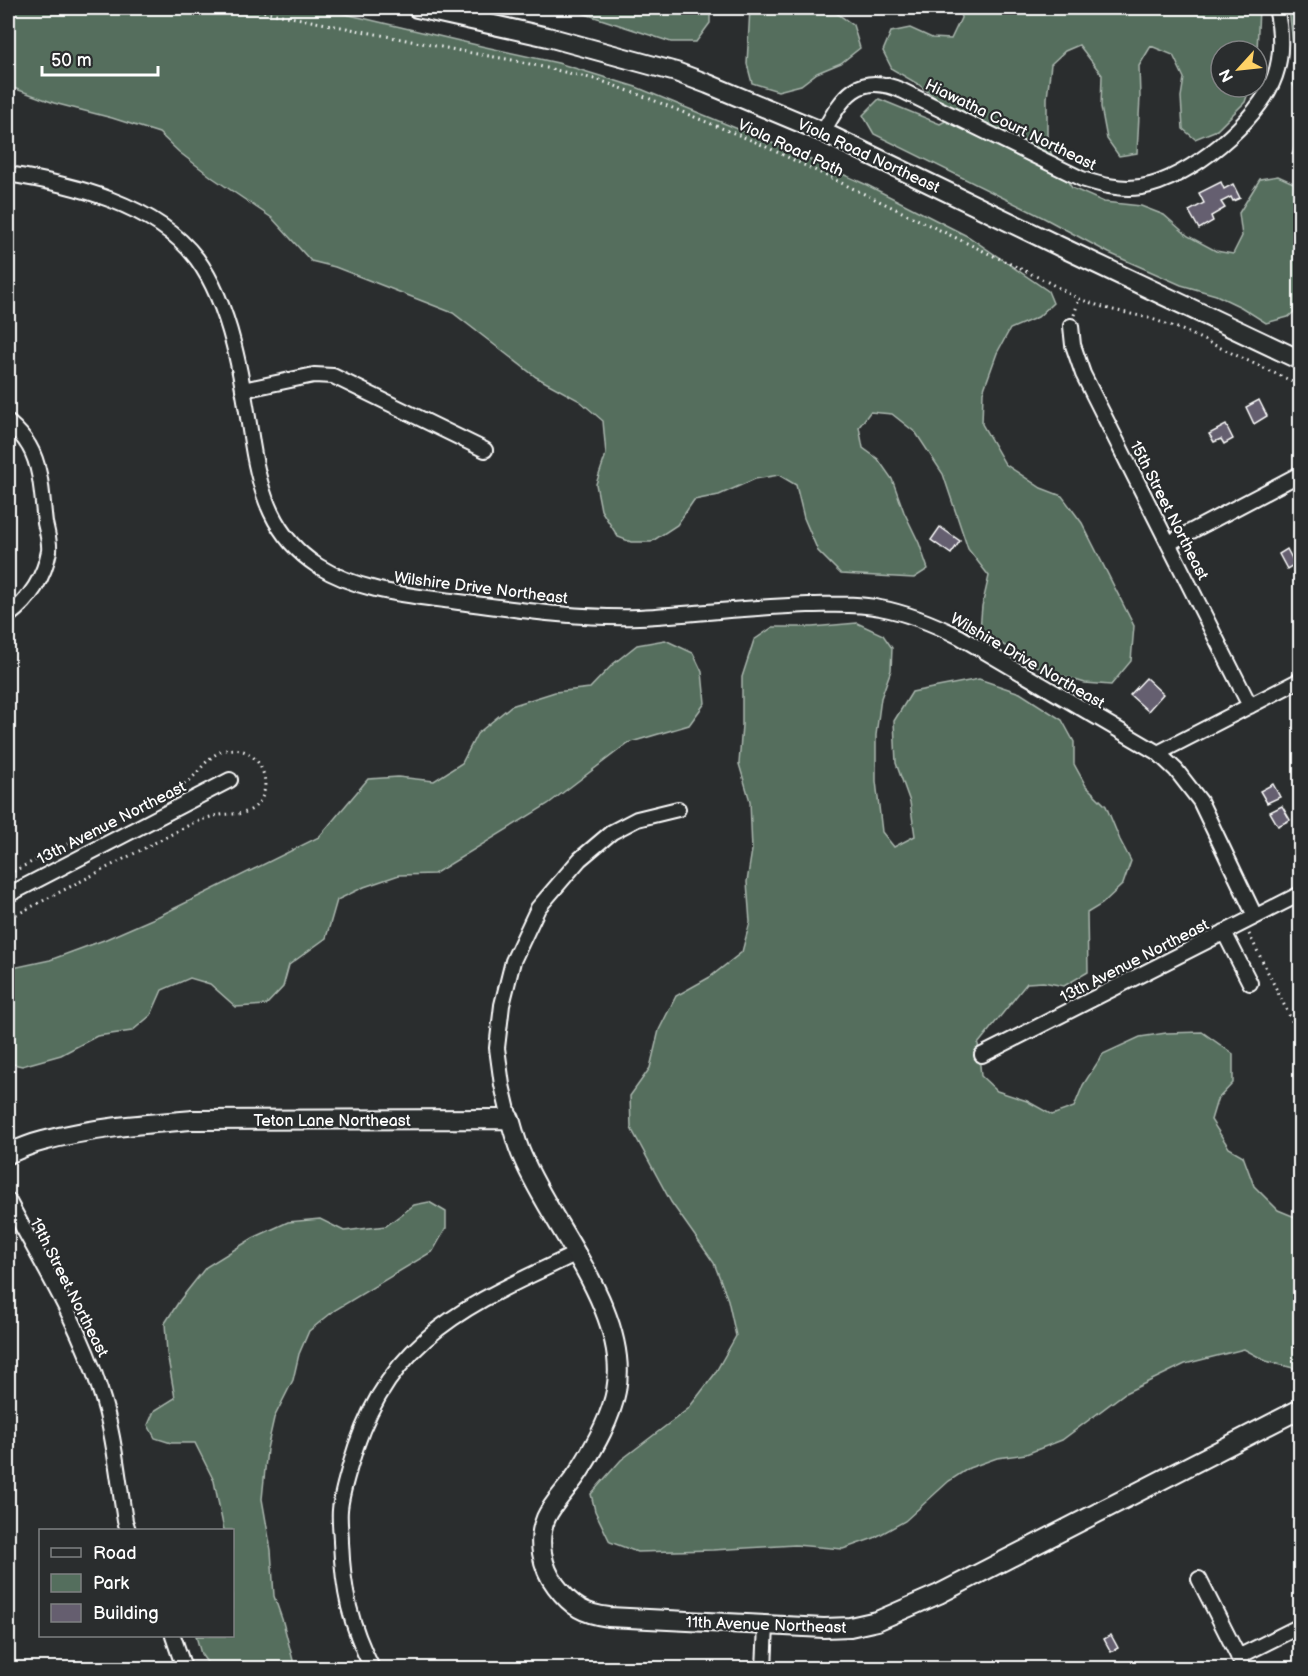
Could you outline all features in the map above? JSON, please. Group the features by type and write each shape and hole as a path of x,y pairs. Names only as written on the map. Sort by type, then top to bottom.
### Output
{"street":[{"name":"Viola Road Northeast","path":"417,8 548,37 676,72 719,88 822,132 1300,360"},
{"name":"Hiawatha Court Northeast","path":"822,132 834,112 850,93 864,84 879,84 903,91 1082,179 1126,188 1157,183 1183,172 1211,153 1261,102 1276,75 1279,60 1281,45 1276,8"},
{"name":"Wilshire Drive Northeast","path":"8,174 81,190 114,201 144,215 175,236 196,258 214,288 227,322 243,390 261,488 270,512 296,549 320,567 343,579 396,593 559,615 593,617 638,617 783,606 855,604 881,608 940,627 960,637 1158,753"},
{"name":"15th Street Northeast","path":"1071,326 1073,345 1083,374 1250,706"},
{"path":"243,390 314,375 333,376 485,450"},
{"path":"8,422 30,447 37,467 49,549 42,574 31,594 8,616"},
{"path":"1169,543 1300,474"},
{"path":"1249,920 1200,801 1176,770 1158,753 1300,680"},
{"name":"13th Avenue Northeast","path":"8,895 230,780"},
{"path":"372,1668 358,1639 350,1614 344,1587 341,1554 340,1510 346,1477 363,1424 391,1376 407,1356 427,1338 451,1319 481,1301 575,1254 523,1158 502,1085 497,1048 502,1005 513,961 538,908 580,859 612,832 638,819 678,809"},
{"name":"13th Avenue Northeast","path":"982,1055 1300,894"},
{"path":"1224,932 1250,983"},
{"name":"Teton Lane Northeast","path":"8,1154 40,1142 73,1134 150,1123 192,1120 510,1119"},
{"name":"19th Street Northeast","path":"8,1200 86,1349 102,1393 128,1529"},
{"name":"11th Avenue Northeast","path":"575,1254 604,1308 613,1336 617,1364 616,1391 606,1421 594,1446 580,1470 549,1512 540,1540 544,1564 554,1583 566,1599 592,1615 824,1628 850,1628 877,1621 939,1594 1300,1409"},
{"path":"1199,1579 1241,1663 1300,1626"},
{"path":"764,1668 766,1626"},
{"path":"174,1637 184,1668"}],"path":[{"name":"Viola Road Path","path":"246,8 512,60 599,80 758,143 1079,299 1180,329 1300,385"},
{"path":"1249,920 1300,1037"}],"green space":[{"path":"8,8 320,8 558,63 636,87 784,148 867,185 969,237 1048,291 1053,303 1038,317 1010,329 997,353 983,392 982,424 1005,464 1041,488 1062,496 1082,523 1134,626 1131,661 1111,685 1085,683 1043,670 980,630 982,606 989,576 968,549 943,474 916,433 892,414 870,412 859,427 863,448 878,459 892,479 919,543 928,569 914,578 841,574 818,551 804,518 796,485 779,475 755,479 719,495 694,500 677,525 651,542 631,542 618,537 601,510 596,484 606,454 603,421 580,401 536,377 453,313 335,267 311,261 272,218 213,178 159,133 54,103 8,86"},
{"path":"567,8 710,8 710,23 696,42 671,42"},
{"path":"750,8 831,9 853,25 860,48 841,63 817,73 801,85 778,91 752,83 747,64"},
{"path":"960,8 1259,8 1258,39 1209,39 1209,99 1246,99 1217,130 1195,139 1183,129 1181,97 1184,78 1173,55 1151,46 1139,66 1137,153 1119,156 1107,139 1101,107 1102,75 1079,45 1065,51 1051,64 1047,98 1047,142 1054,161 1072,188 1104,202 1141,206 1164,215 1188,236 1216,251 1233,254 1242,236 1239,213 1260,179 1278,176 1300,186 1300,307 1288,317 1266,323 1216,295 1181,285 1109,253 1044,218 874,134 863,115 879,99 940,124 957,115 918,84 892,69 883,51 891,32 910,28 932,38 951,39 961,18"},
{"path":"1289,8 1300,8 1300,99 1293,84 1294,53"},
{"path":"857,623 883,635 892,648 891,670 881,698 876,735 876,781 882,832 894,847 915,836 910,802 896,763 894,721 912,692 979,679 1020,693 1062,720 1074,742 1074,764 1086,786 1106,806 1131,861 1123,884 1102,904 1087,913 1088,972 1064,986 1043,982 1027,983 978,1044 981,1076 997,1091 1027,1101 1052,1115 1074,1107 1083,1085 1103,1054 1140,1037 1166,1033 1202,1032 1233,1054 1233,1083 1217,1100 1211,1120 1229,1148 1243,1156 1254,1186 1278,1210 1300,1219 1300,1369 1266,1361 1244,1349 1185,1364 1125,1393 1062,1440 1026,1454 997,1458 969,1468 949,1481 905,1521 874,1538 843,1549 795,1545 637,1552 610,1542 595,1511 591,1494 621,1460 688,1409 714,1375 736,1336 728,1300 714,1263 671,1202 631,1128 630,1096 650,1068 659,1030 676,996 710,977 742,952 750,922 747,882 752,850 750,801 739,764 742,677 754,640 773,627 812,627"},
{"path":"665,640 693,653 702,672 705,703 689,725 628,743 548,804 434,874 399,875 364,887 337,900 326,938 289,965 283,987 266,1005 236,1007 210,984 190,978 162,990 151,1015 132,1031 97,1036 61,1055 22,1066 8,1063 8,969 50,960 104,940 159,916 319,837 368,779 398,777 434,781 462,763 477,734 511,706 555,692 590,688 613,664 637,645"},
{"path":"429,1202 446,1212 446,1228 433,1251 335,1310 309,1331 299,1354 293,1380 274,1418 267,1449 262,1499 271,1550 274,1596 295,1668 211,1668 201,1654 196,1637 234,1637 234,1529 224,1529 214,1481 195,1443 171,1443 155,1438 148,1425 154,1411 175,1398 167,1353 165,1323 206,1267 253,1238 288,1222 320,1219 344,1231 386,1226 414,1205"}],"building":[{"path":"1300,138 1300,157 1292,154"},
{"path":"1221,182 1224,189 1233,184 1240,198 1233,201 1231,197 1221,202 1225,208 1211,216 1213,221 1199,229 1189,211 1204,203 1199,193"},
{"path":"1259,400 1267,416 1254,424 1246,407"},
{"path":"1226,425 1233,439 1224,444 1221,439 1214,442 1209,434"},
{"path":"940,527 960,541 951,554 931,540"},
{"path":"1287,549 1295,564 1287,569 1279,554"},
{"path":"1146,678 1163,694 1148,711 1130,695"},
{"path":"1273,784 1280,797 1267,803 1260,791"},
{"path":"1282,806 1290,820 1278,826 1270,812"},
{"path":"1111,1635 1118,1648 1111,1652 1104,1639"}]}
